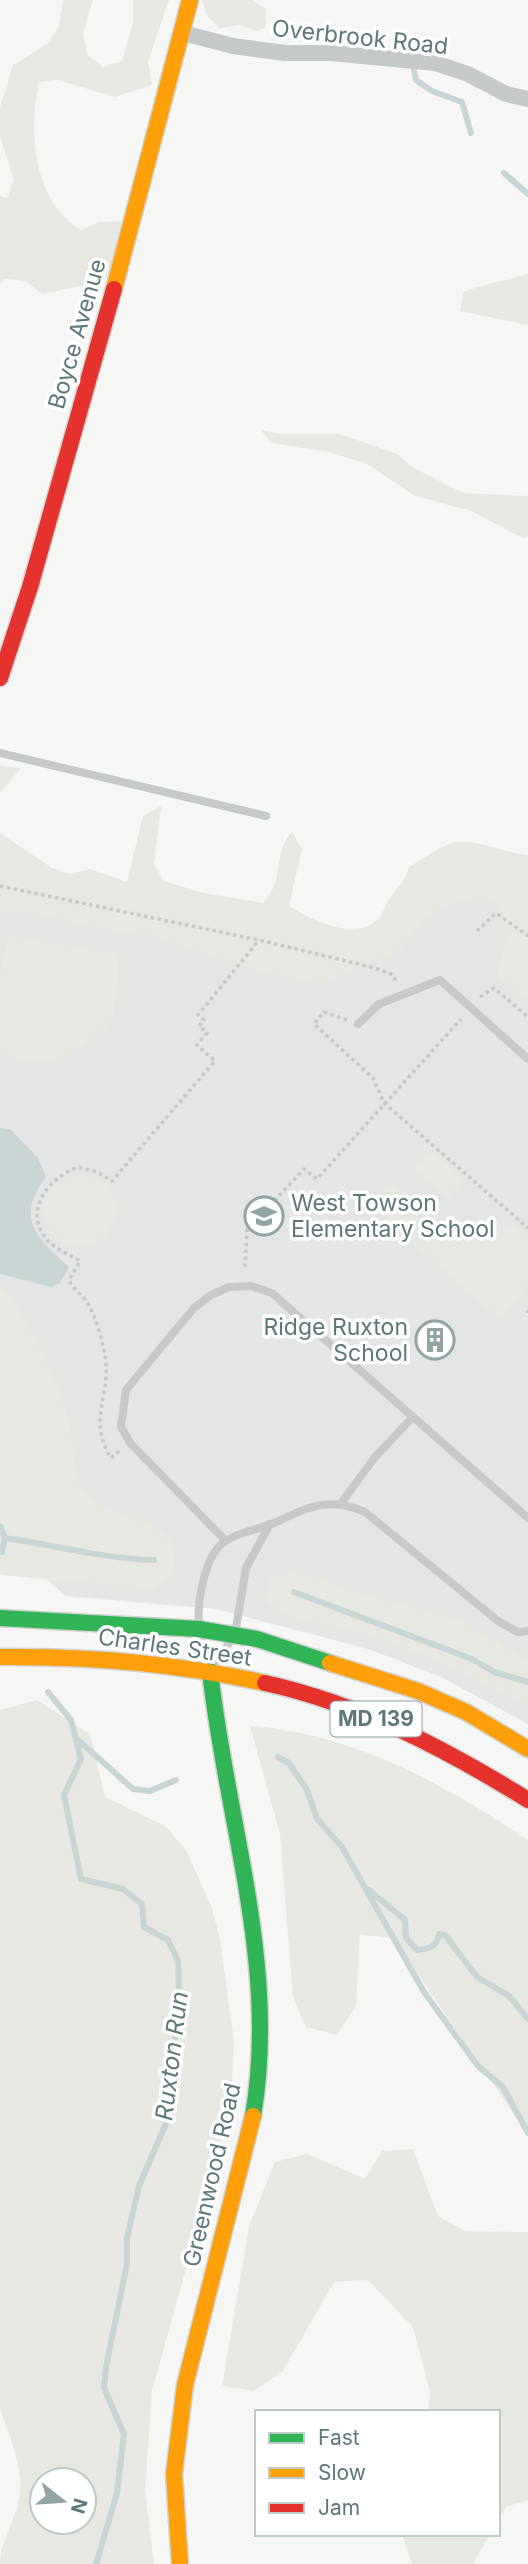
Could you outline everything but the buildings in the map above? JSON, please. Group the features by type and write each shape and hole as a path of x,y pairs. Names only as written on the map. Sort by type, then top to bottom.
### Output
{"street":[{"name":"Boyce Avenue","path":"0,678 30,587 103,330 190,0"},
{"name":"Overbrook Road","path":"183,33 233,46 285,53 331,53 435,64 468,74 506,94 528,99"},
{"name":"Charles Street","path":"0,1618 199,1629 235,1634 323,1659 418,1691 466,1712 528,1749"},
{"name":"Charles Street","path":"0,1657 78,1656 210,1671 263,1682 366,1715 446,1751 528,1800"},
{"name":"Greenwood Road","path":"180,2564 173,2492 182,2394 252,2124 260,2039 259,1990 249,1895 214,1721 210,1671"}],"lane":[{"path":"0,753 267,816"},
{"path":"358,1024 379,1004 440,980 528,1059"},
{"path":"226,1541 131,1444 121,1427 127,1390 194,1308 211,1295 229,1287 251,1286 272,1293 528,1518"},
{"path":"342,1502 375,1457 412,1418"},
{"path":"210,1671 199,1629 208,1569 221,1544 246,1529 271,1524 309,1507 342,1502 365,1512 498,1621 518,1632 528,1631"},
{"path":"210,1671 235,1634 246,1568 271,1524"}],"path":[{"path":"0,886 259,940 375,968 393,975 402,994"},
{"path":"477,931 496,914 528,936"},
{"path":"120,1450 111,1458 105,1447 99,1423 106,1364 88,1302 69,1280 80,1261 47,1240 39,1223 39,1198 49,1184 78,1167 97,1172 112,1181 215,1061 197,1045 207,1033 199,1026 204,1020 198,1016 259,940"},
{"path":"245,1267 247,1230 304,1169 317,1178 481,996 494,988 528,1017"},
{"path":"358,1024 324,1012 314,1024 373,1078 384,1103 528,1228"}],"shaded area":[{"path":"63,0 93,0 83,33 87,54 103,67 122,61 133,23 133,0 169,0 148,62 152,85 115,97 58,80 39,82 34,122 35,143 44,184 53,202 65,217 81,230 100,222 121,221 113,260 98,295 80,286 42,294 26,281 5,279 0,284 0,196 7,198 14,180 0,136 0,107 13,65 47,44 59,26"},
{"path":"202,0 252,0 266,9 266,28 257,31 239,25 219,28 206,14"},
{"path":"528,274 528,325 460,311 464,291"},
{"path":"261,430 280,434 340,434 397,454 412,467 463,493 528,496 528,537 523,538 471,511 415,496 367,464 329,452 271,443"},
{"path":"0,766 21,768 0,793"},
{"path":"161,806 154,864 164,881 203,893 263,903 275,884 285,841 292,831 302,849 289,906 322,923 346,929 358,929 379,918 409,867 447,845 471,842 528,855 528,1002 497,975 506,936 495,901 476,897 440,909 424,918 401,950 321,984 261,973 148,935 126,934 22,912 0,914 0,833 52,868 70,874 90,869 127,882 143,816"},
{"name":"West Towson Elementary School","path":"0,865 387,955 411,874 528,899 528,1724 439,1676 368,1649 216,1609 65,1596 0,1535"},
{"path":"9,935 116,953 119,966 113,1020 88,1042 62,1057 33,1062 0,1054 0,973"},
{"path":"0,1128 10,1129 38,1158 46,1177 32,1204 31,1216 39,1237 69,1267 59,1284 51,1287 0,1274"},
{"path":"432,1151 464,1180 448,1198 416,1169"},
{"path":"80,1174 100,1180 110,1190 116,1210 110,1230 100,1240 80,1246 60,1240 50,1230 44,1210 50,1190 60,1180"},
{"path":"391,1183 412,1201 408,1206 457,1249 480,1222 499,1239 513,1223 528,1236 528,1285 499,1319 370,1206"},
{"path":"0,1288 12,1296 54,1379 67,1414 76,1470 83,1489 96,1501 157,1528 168,1538 174,1553 173,1574 153,1589 0,1575"},
{"path":"292,1572 312,1574 340,1587 460,1620 528,1660 528,1707 429,1658 366,1635 300,1620 276,1609 266,1601 271,1577"},
{"path":"37,1700 90,1734 105,1797 165,1826 186,1850 212,1908 220,1940 234,2041 231,2107 152,2391 145,2490 154,2564 0,2564 2,2547 19,2500 20,2477 0,2408 0,1710"},
{"path":"250,1726 325,1739 361,1750 430,1781 528,1840 528,2135 393,1938 360,1935 356,2006 337,2035 306,2027 293,1997 280,1834"},
{"path":"413,2149 438,2216 465,2231 528,2232 528,2500 506,2507 500,2517 500,2410 428,2410 430,2392 413,2327 368,2280 334,2282 283,2371 254,2391 222,2386 249,2226 275,2162 307,2154 365,2179 382,2151"},
{"path":"403,2536 489,2536 473,2564 412,2564"}],"waterway":[{"path":"408,41 416,80 432,91 462,102 471,133"},
{"path":"504,173 528,194"},
{"name":"Ruxton Run","path":"0,1526 5,1538 2,1552"},
{"path":"5,1538 98,1554 154,1560"},
{"path":"294,1592 472,1659 494,1672 528,1682"},
{"name":"Ruxton Run","path":"48,1692 71,1720 81,1759 64,1795 81,1879 123,1889 142,1904 144,1927 168,1940 178,1961 180,2018 166,2075 170,2114 139,2186 127,2238 127,2264 106,2367 104,2388 124,2434 117,2493 96,2564"},
{"path":"77,1739 133,1789 150,1791 176,1780"},
{"path":"278,1757 289,1763 307,1790 317,1819 342,1847 424,1992 478,2066 503,2087 528,2133"},
{"path":"369,1890 405,1920 406,1938 417,1950 432,1947 439,1934 445,1935 477,1977 509,1996 528,2019"}],"traffic: fast":[{"path":"0,1618 199,1629 257,1639 330,1663"},
{"path":"210,1671 255,1948 260,2004 259,2060 253,2116"}],"traffic: slow":[{"path":"114,289 190,0"},
{"path":"0,1657 133,1662 199,1670 265,1683"},
{"path":"330,1663 418,1691 466,1712 528,1749"},
{"path":"180,2564 174,2474 185,2385 253,2116"}],"traffic: jam":[{"path":"0,678 30,587 114,289"},
{"path":"265,1683 335,1703 401,1730 466,1763 528,1800"}],"place":[{"name":"West Towson Elementary School","path":"264,1216"},
{"name":"Ridge Ruxton School","path":"435,1340"}]}
